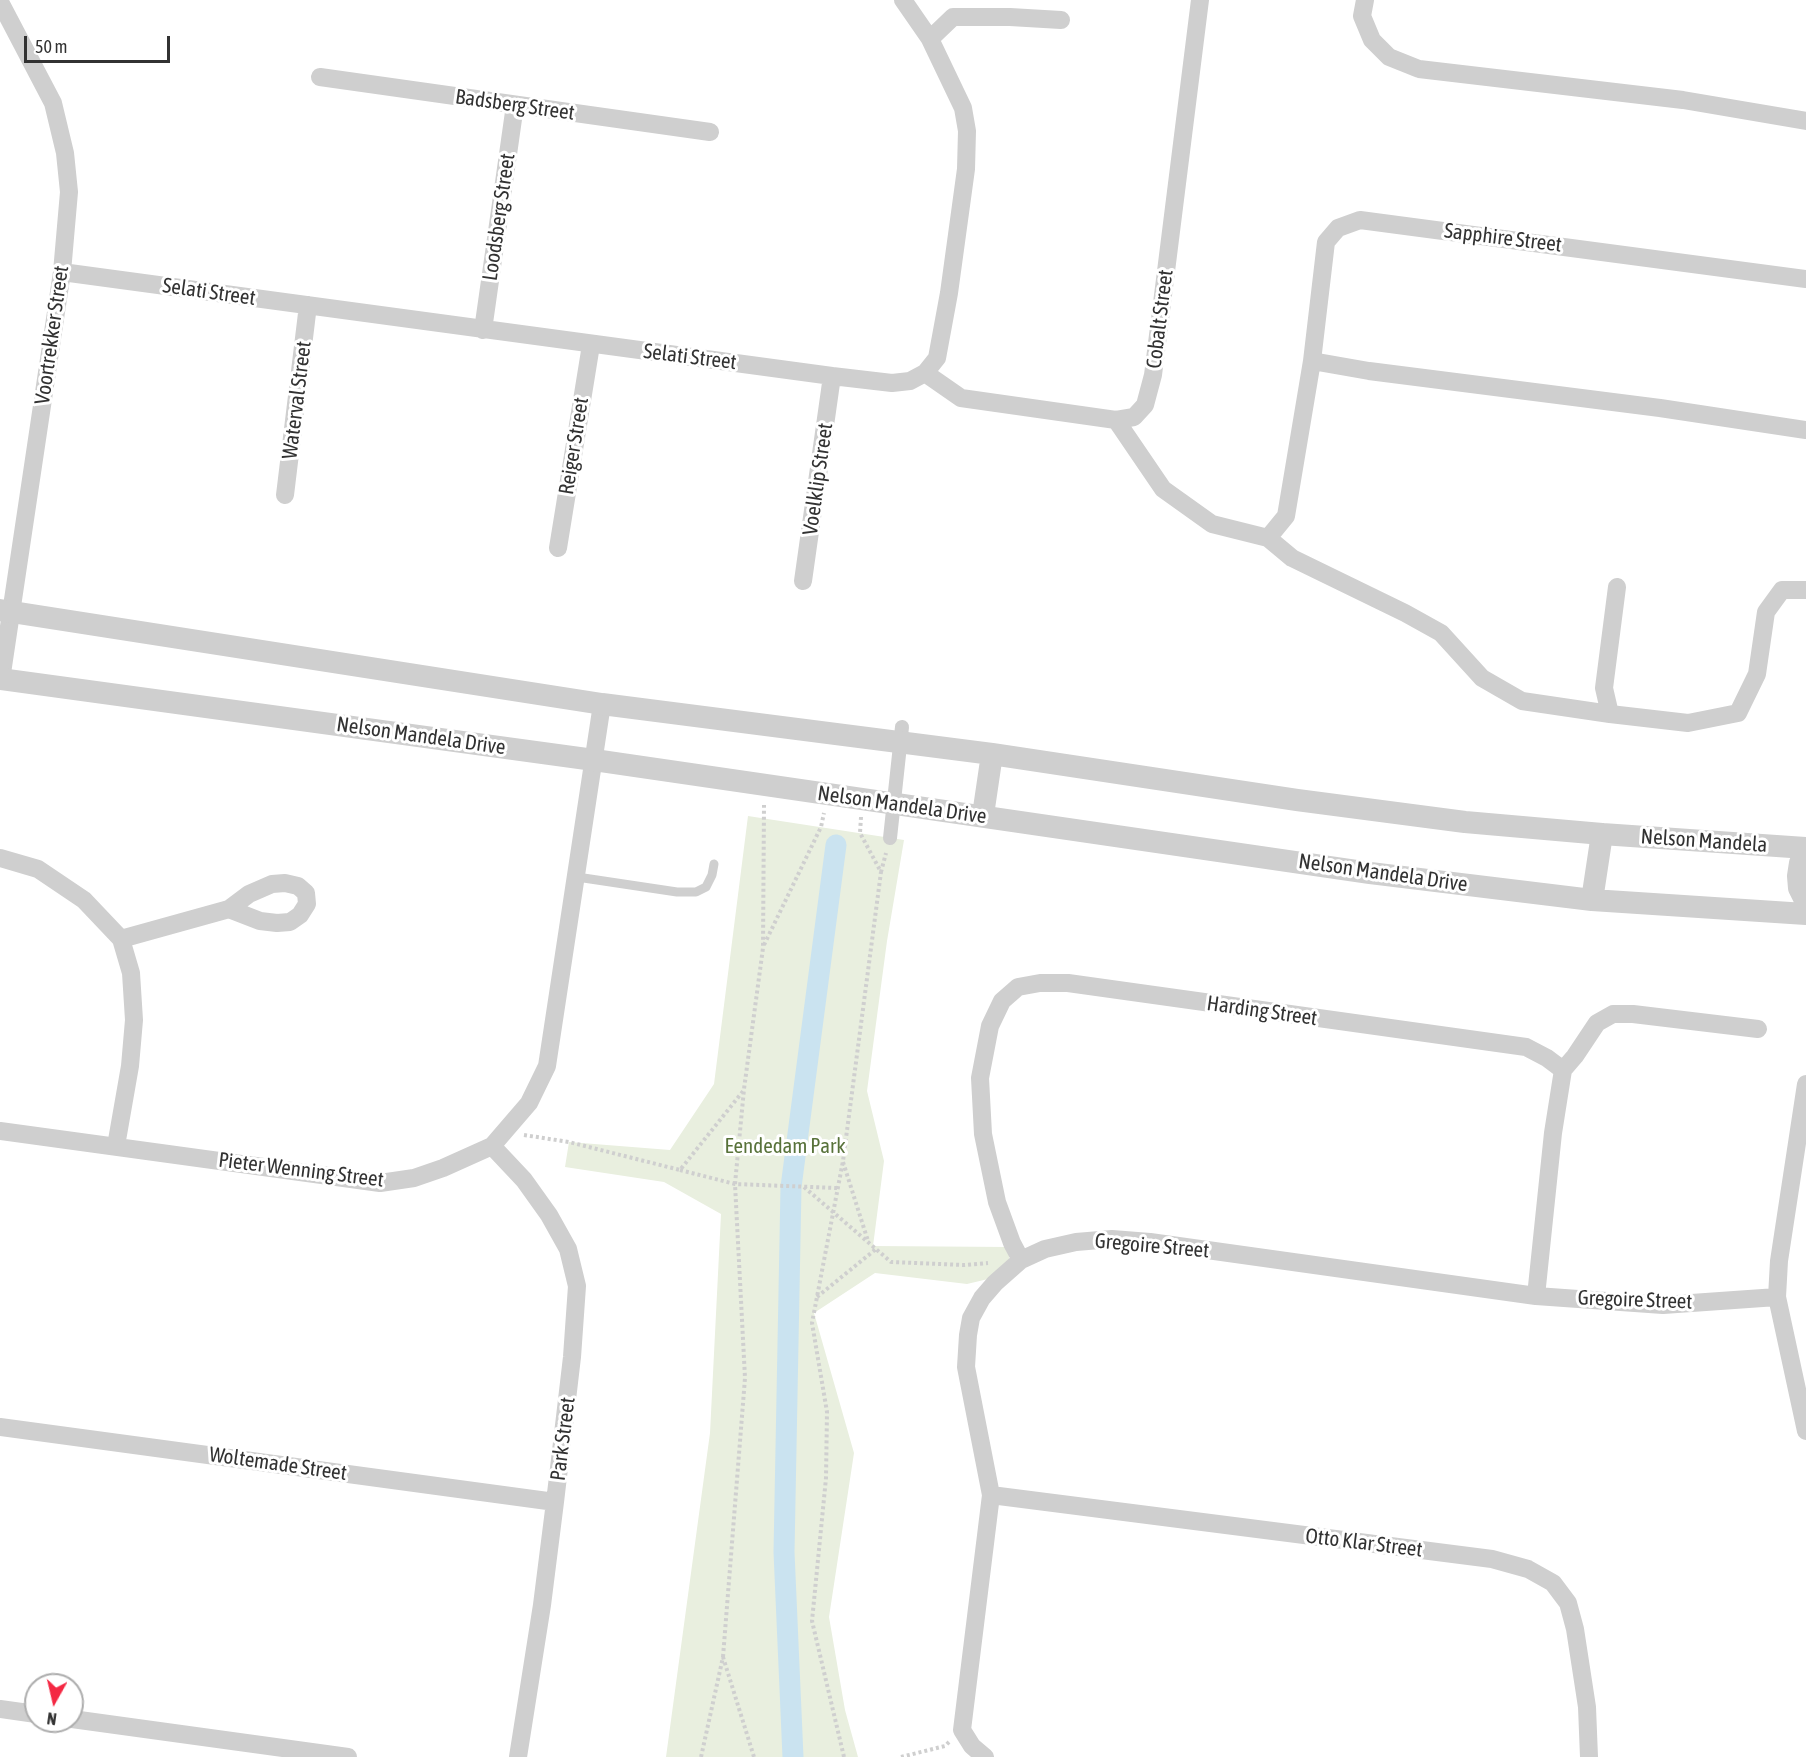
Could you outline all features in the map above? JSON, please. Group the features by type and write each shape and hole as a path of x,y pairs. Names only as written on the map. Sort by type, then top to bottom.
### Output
{"street":[{"path":"903,0 930,39 963,108 967,131 966,168 938,358 925,373 961,398 1116,420 1163,489 1212,524 1268,538 1292,558 1386,603 1441,633 1482,678 1522,701 1688,723 1738,712 1757,674 1766,612 1782,590 1806,590"},
{"name":"Cobalt Street","path":"1116,420 1134,417 1145,405 1154,375 1200,0"},
{"path":"1365,0 1362,16 1372,40 1389,57 1419,69 1683,100 1806,121"},
{"name":"Voortrekker Street","path":"0,2 52,102 65,153 69,192 62,272 6,610 1,679"},
{"path":"930,39 953,17 1061,20"},
{"name":"Badsberg Street","path":"320,77 710,132"},
{"name":"Loodsberg Street","path":"483,330 515,105"},
{"name":"Sapphire Street","path":"1268,538 1286,516 1312,361 1326,242 1338,228 1360,220 1806,279"},
{"name":"Selati Street","path":"62,272 832,376 892,382 910,381 925,373"},
{"name":"Waterval Street","path":"285,495 308,306"},
{"name":"Reiger Street","path":"558,548 591,345"},
{"path":"1312,361 1369,371 1660,408 1806,430"},
{"name":"Voelklip Street","path":"803,582 832,376"},
{"path":"1610,714 1604,688 1617,587"},
{"path":"6,610 603,704 902,734 992,754 1308,801 1465,822 1602,834 1592,900"},
{"name":"Nelson Mandela Drive","path":"1,679 894,802 1370,873 1592,900 1806,914"},
{"name":"Pieter Wenning Street","path":"0,1131 380,1183 414,1178 492,1146 529,1103 547,1066 603,704"},
{"path":"890,838 902,734"},
{"path":"983,816 992,754"},
{"name":"Nelson Mandela","path":"1602,834 1806,848"},
{"path":"1806,853 1800,863 1798,876 1799,888 1806,902"},
{"path":"0,858 38,869 84,900 121,939 131,973 134,1020 130,1066 116,1146"},
{"path":"121,939 229,909"},
{"name":"Harding Street","path":"1021,1260 1012,1243 997,1202 983,1134 980,1078 990,1026 1002,1001 1018,987 1040,983 1068,983 1526,1047 1563,1070"},
{"path":"1536,1296 1553,1133 1563,1070 1597,1023 1613,1014 1633,1014 1758,1029"},
{"path":"1806,1084 1779,1261 1777,1297 1806,1431"},
{"name":"Park Street","path":"492,1146 524,1180 549,1215 568,1249 577,1286 572,1357 555,1502 519,1757"},
{"name":"Gregoire Street","path":"962,1730 991,1495 966,1367 968,1335 971,1318 982,1298 1021,1260 1045,1249 1077,1242 1112,1239 1150,1242 1536,1296 1663,1305 1777,1297"},
{"name":"Woltemade Street","path":"0,1427 555,1502"},
{"name":"Otto Klar Street","path":"991,1495 1492,1559 1528,1569 1553,1583 1568,1603 1575,1629 1587,1707 1589,1757"},
{"path":"0,1709 24,1712"},
{"path":"84,1721 348,1757"},
{"path":"962,1730 972,1746 985,1757"}],"lane":[{"path":"577,877 677,892 696,892 706,887 714,864"}],"path":[{"path":"701,1757 723,1657 745,1378 735,1184 744,1089 763,948 765,785"},
{"path":"763,948 821,827 828,794"},
{"path":"862,798 860,833 881,872"},
{"path":"844,1757 812,1621 826,1478 827,1412 812,1323 843,1161 881,872 890,838"},
{"path":"680,1170 744,1089"},
{"path":"505,1132 569,1142 735,1184 837,1188"},
{"path":"843,1161 869,1243"},
{"path":"804,1187 891,1262 963,1264 1021,1260"},
{"path":"817,1297 876,1249"},
{"path":"723,1657 754,1757"},
{"path":"900,1757 945,1746 962,1730"}],"green space":[{"name":"Eendedam Park","path":"748,816 904,840 887,941 867,1091 884,1161 873,1246 1009,1247 1009,1274 967,1284 875,1273 814,1313 854,1453 829,1617 845,1710 858,1757 666,1757 710,1433 721,1214 664,1182 565,1167 569,1142 670,1150 714,1084"}],"waterway":[{"path":"793,1757 784,1552 791,1187 836,845"}]}
